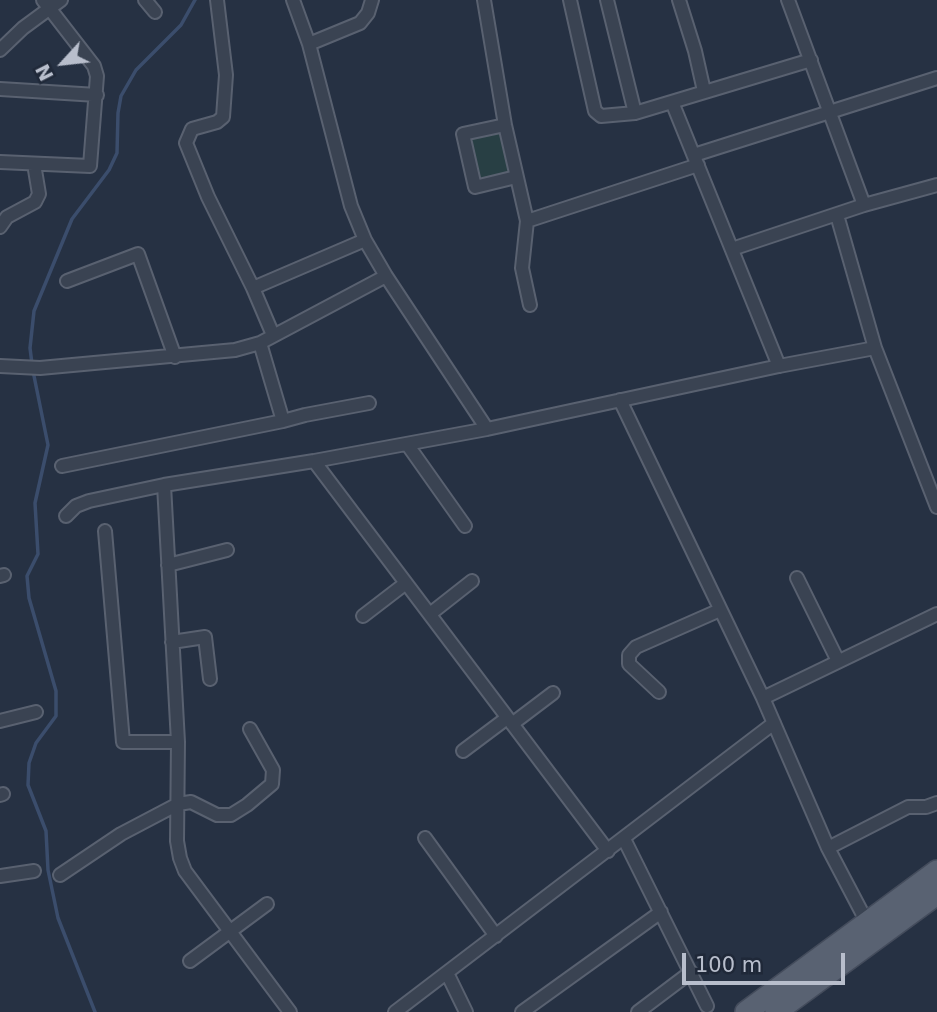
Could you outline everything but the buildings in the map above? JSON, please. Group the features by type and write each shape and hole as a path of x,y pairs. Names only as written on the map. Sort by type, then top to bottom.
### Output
{"main road":[{"path":"776,1012 872,931 937,871"},
{"path":"746,1012 872,931 937,894"}],"street":[{"path":"0,50 46,5 61,0"},
{"path":"145,0 155,12"},
{"path":"217,0 226,75 223,117 217,122 192,129 186,143 208,197 273,335"},
{"path":"293,0 309,44 351,206 365,240 487,429"},
{"path":"309,44 360,23 368,13 372,0"},
{"path":"484,0 505,125 527,222 522,268 530,305"},
{"path":"570,0 595,111 601,116 635,113 811,60"},
{"path":"607,0 635,113"},
{"path":"679,0 704,91"},
{"path":"788,0 864,205"},
{"path":"0,162 90,166 97,76 94,66 46,5"},
{"path":"527,222 696,160 937,78"},
{"path":"0,89 97,95"},
{"path":"672,102 779,366"},
{"path":"505,125 463,134 475,187 516,177"},
{"path":"0,228 7,217 34,202 39,194 34,164"},
{"path":"732,249 864,205 937,185"},
{"path":"837,215 874,348 937,507"},
{"path":"253,288 365,240"},
{"path":"67,281 138,254 176,357"},
{"path":"0,366 40,368 235,350 260,343 386,276"},
{"path":"260,343 284,421"},
{"path":"66,516 76,506 89,500 487,429 874,348"},
{"path":"620,400 763,698 828,848 872,931"},
{"path":"62,466 369,403"},
{"path":"407,444 465,526"},
{"path":"314,461 608,851"},
{"path":"164,485 178,741 177,841 185,871 290,1012"},
{"path":"105,531 123,742 178,741"},
{"path":"168,565 227,550"},
{"path":"797,578 838,661"},
{"path":"430,614 472,581"},
{"path":"363,616 406,583"},
{"path":"659,692 629,664 629,655 636,647 720,610"},
{"path":"763,698 937,614"},
{"path":"173,642 205,637 210,679"},
{"path":"463,751 553,693"},
{"path":"0,721 36,712"},
{"path":"395,1012 774,723"},
{"path":"60,875 121,834 178,804 191,802 217,815 231,815 247,806 272,784 273,770 250,729"},
{"path":"828,848 908,807 926,807 937,803"},
{"path":"425,838 496,936"},
{"path":"624,839 707,1006"},
{"path":"0,876 34,871"},
{"path":"190,961 267,904"},
{"path":"522,1012 661,912"},
{"path":"638,1012 691,972"},
{"path":"447,973 466,1012"}],"green space":[{"path":"503,131 510,174 479,182 469,137"}],"waterway":[{"path":"32,364 30,348 34,311 72,219 109,170 117,153 121,96 136,70 181,25 195,0"},
{"path":"33,371 48,445 35,503 38,554 27,576 29,598 56,691 56,716 36,743 29,763 28,785 46,831 48,870 58,918 95,1012"}]}
